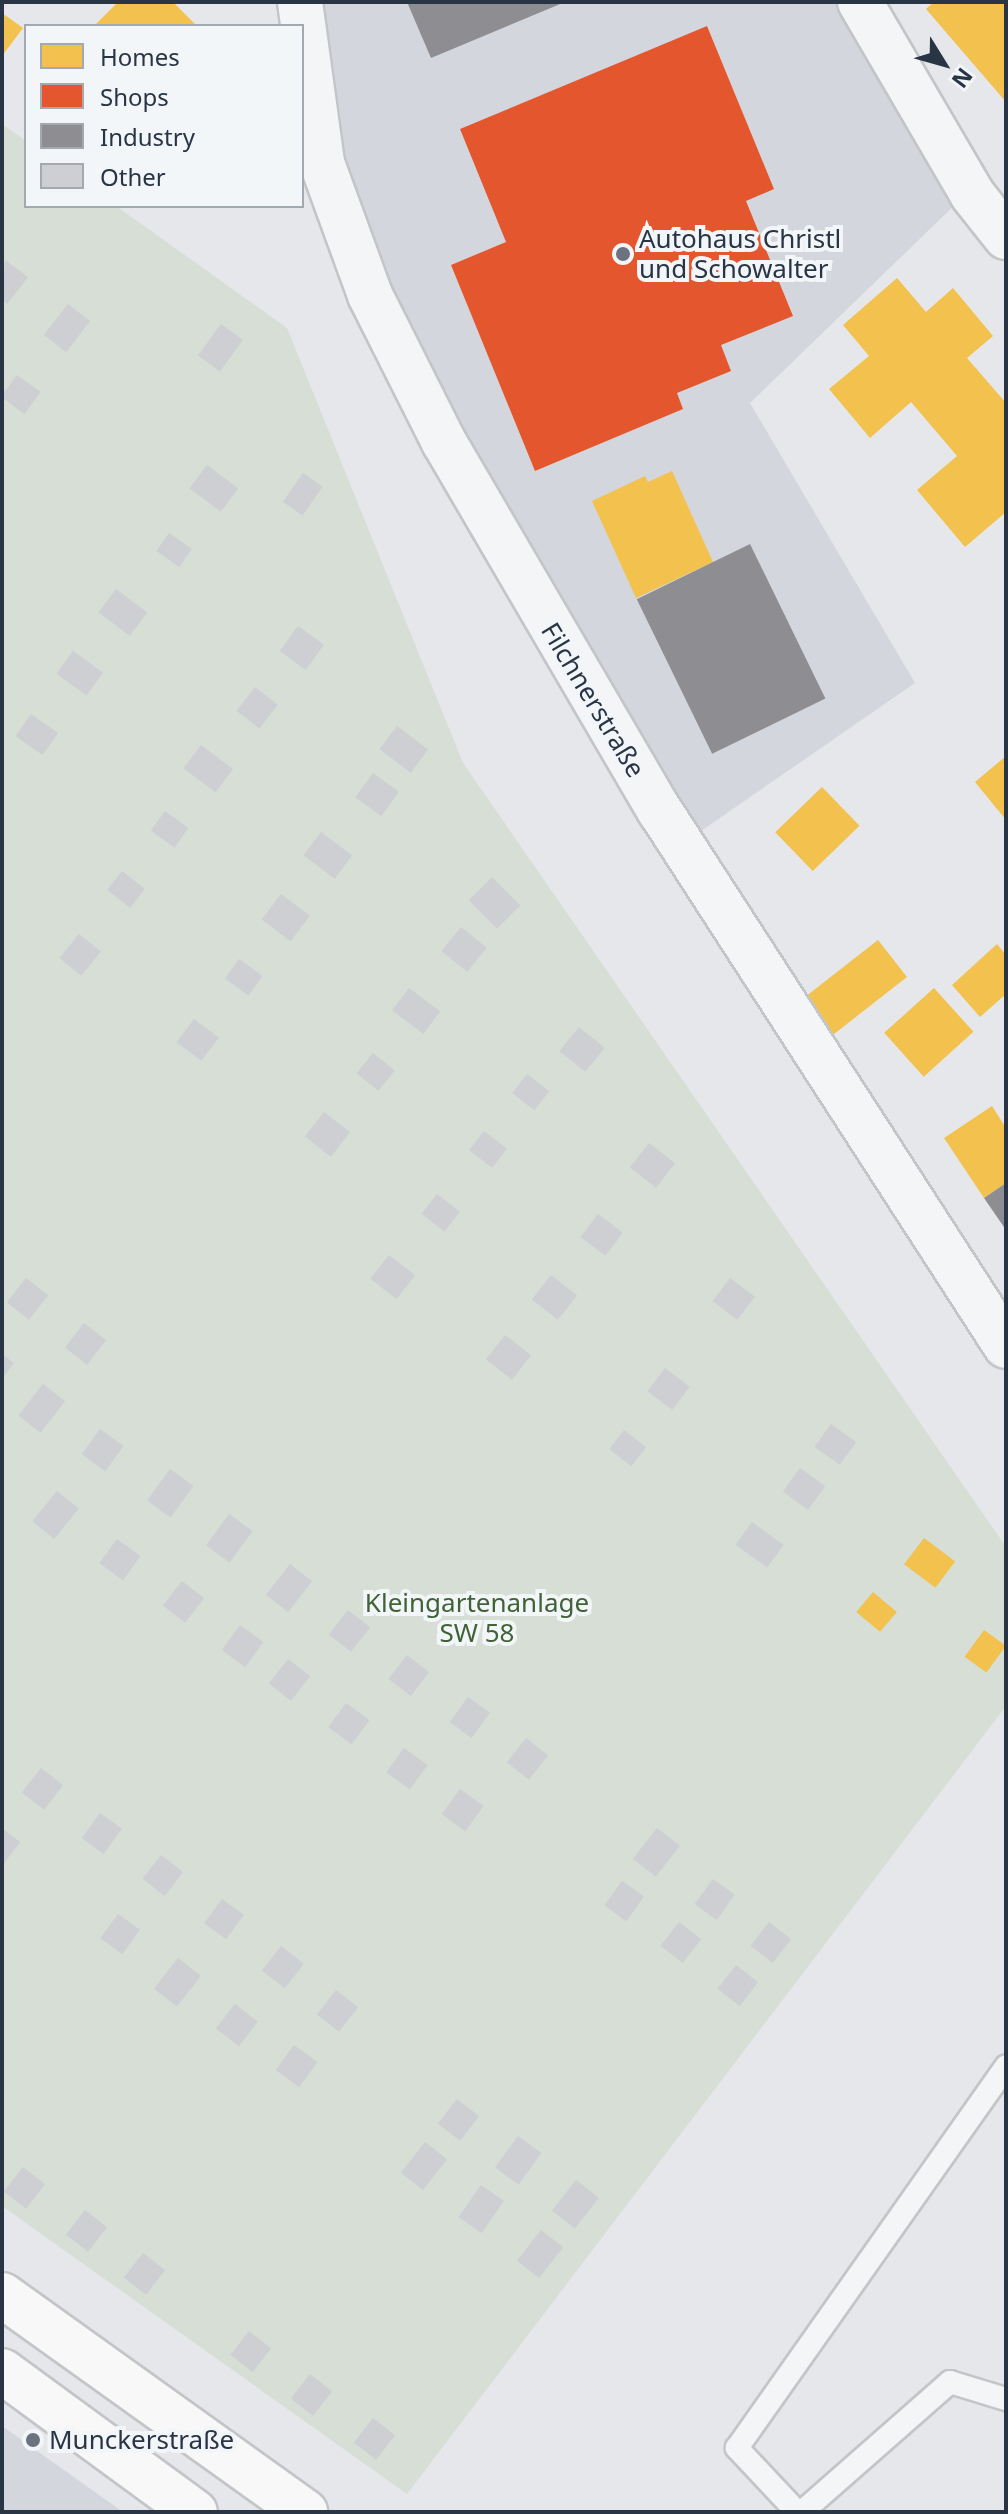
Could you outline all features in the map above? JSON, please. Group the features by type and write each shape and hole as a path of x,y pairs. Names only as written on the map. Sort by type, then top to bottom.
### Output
{"main road":[{"path":"2,2295 305,2512"},
{"path":"2,2371 195,2512"}],"street":[{"name":"Filchnerstraße","path":"300,2 303,24"},
{"path":"860,2 972,194 1006,237"},
{"name":"Filchnerstraße","path":"304,31 322,163 370,295 444,442 660,811 1006,1346"}],"lane":[{"path":"1006,2066 737,2448 800,2512 950,2382 1006,2399"}],"shaded area":[{"path":"316,2 850,2 963,197 750,403 915,683 701,831 456,437 384,288 334,123"},
{"path":"2,2426 123,2512 2,2512"}],"green space":[{"name":"Kleingartenanlage SW 58","path":"2,124 24,140 24,208 119,208 287,328 463,763 1006,1547 1006,1706 407,2494 2,2206"}],"building: Homes":[{"path":"118,2 173,2 195,24 96,24"},
{"path":"934,2 1006,2 1006,102 926,9"},
{"path":"2,13 23,28 2,56"},
{"path":"897,278 926,312 953,288 993,336 967,358 1006,403 1006,512 965,547 917,490 957,456 911,402 870,438 829,389 869,356 843,325"},
{"path":"672,471 713,562 636,598 592,501 645,476 648,482"},
{"path":"1006,756 1006,820 975,782"},
{"path":"822,787 860,826 813,871 775,832"},
{"path":"878,940 907,977 832,1036 803,998"},
{"path":"997,944 1006,955 1006,994 980,1017 952,985"},
{"path":"934,988 973,1032 924,1077 884,1033"},
{"path":"992,1106 1006,1128 1006,1183 984,1198 944,1138"},
{"path":"924,1538 955,1561 935,1588 904,1564"},
{"path":"873,1592 897,1612 880,1632 856,1612"},
{"path":"984,1630 1006,1646 986,1673 965,1657"}],"building: Shops":[{"name":"Autohaus Christl und Schowalter","path":"707,26 774,189 746,201 793,316 721,345 731,371 677,393 683,409 535,471 451,265 506,242 460,129"}],"building: Industry":[{"path":"407,2 565,2 431,58"},
{"path":"750,544 825,699 712,754 637,599"},
{"path":"1006,1183 1006,1230 984,1198"}],"building: Other":[{"path":"5,260 28,277 7,304 2,300"},
{"path":"68,304 90,321 66,352 44,335"},
{"path":"221,324 243,340 220,371 198,356"},
{"path":"17,375 40,392 25,414 2,397"},
{"path":"207,465 238,488 221,512 190,488"},
{"path":"303,473 323,487 303,515 283,502"},
{"path":"169,533 192,549 179,567 156,551"},
{"path":"116,589 147,612 130,636 99,612"},
{"path":"298,626 324,645 306,670 280,651"},
{"path":"73,651 103,673 86,695 57,674"},
{"path":"255,687 278,705 259,728 237,711"},
{"path":"31,714 58,733 43,755 16,736"},
{"path":"397,726 428,749 411,773 380,749"},
{"path":"201,745 233,769 215,792 184,768"},
{"path":"373,773 399,792 381,816 355,797"},
{"path":"165,811 188,828 174,847 151,830"},
{"path":"321,832 352,855 335,879 304,855"},
{"path":"122,871 145,889 130,908 107,890"},
{"path":"492,877 520,905 497,929 469,900"},
{"path":"281,894 310,916 290,941 262,920"},
{"path":"461,927 487,948 467,972 441,951"},
{"path":"79,934 101,952 81,976 59,958"},
{"path":"239,959 262,976 248,995 225,978"},
{"path":"409,988 440,1011 423,1034 392,1010"},
{"path":"194,1019 219,1038 201,1061 177,1042"},
{"path":"579,1027 605,1048 585,1072 559,1051"},
{"path":"373,1053 395,1071 378,1091 357,1073"},
{"path":"527,1074 549,1091 534,1110 512,1093"},
{"path":"324,1112 350,1132 331,1157 305,1136"},
{"path":"484,1131 507,1149 492,1168 469,1150"},
{"path":"649,1143 675,1163 656,1188 630,1167"},
{"path":"437,1194 460,1212 444,1232 422,1214"},
{"path":"598,1214 623,1233 605,1256 581,1237"},
{"path":"389,1255 415,1275 397,1299 371,1279"},
{"path":"551,1275 577,1295 558,1320 532,1299"},
{"path":"26,1278 48,1295 29,1320 7,1302"},
{"path":"730,1278 755,1297 737,1320 713,1301"},
{"path":"84,1323 106,1340 87,1365 65,1347"},
{"path":"505,1335 531,1355 512,1380 486,1359"},
{"path":"2,1354 14,1363 2,1379"},
{"path":"665,1368 690,1387 672,1410 648,1391"},
{"path":"43,1384 65,1401 40,1433 18,1416"},
{"path":"831,1424 856,1442 840,1465 815,1447"},
{"path":"100,1429 123,1446 105,1471 82,1454"},
{"path":"624,1430 646,1447 631,1466 609,1449"},
{"path":"800,1468 825,1486 808,1510 783,1491"},
{"path":"170,1469 193,1486 171,1518 147,1501"},
{"path":"57,1491 79,1509 54,1539 32,1521"},
{"path":"229,1514 252,1531 230,1563 206,1546"},
{"path":"752,1522 784,1545 767,1568 736,1545"},
{"path":"117,1539 140,1556 123,1580 99,1563"},
{"path":"290,1564 312,1581 288,1612 266,1595"},
{"path":"182,1581 204,1598 185,1623 163,1605"},
{"path":"348,1610 370,1627 351,1652 329,1634"},
{"path":"240,1625 263,1642 245,1667 222,1650"},
{"path":"407,1655 429,1672 411,1696 389,1679"},
{"path":"288,1659 310,1676 291,1701 269,1683"},
{"path":"468,1697 490,1713 472,1738 450,1722"},
{"path":"346,1703 369,1720 352,1744 328,1727"},
{"path":"526,1738 548,1755 529,1780 507,1762"},
{"path":"404,1748 427,1765 410,1789 386,1772"},
{"path":"41,1768 63,1785 44,1810 22,1792"},
{"path":"460,1789 483,1806 465,1831 442,1814"},
{"path":"100,1813 122,1829 104,1854 82,1838"},
{"path":"2,1828 20,1842 2,1866"},
{"path":"657,1828 680,1846 656,1877 633,1859"},
{"path":"161,1855 183,1872 165,1896 143,1879"},
{"path":"713,1879 735,1895 717,1920 695,1904"},
{"path":"622,1881 644,1897 626,1921 604,1905"},
{"path":"222,1899 244,1915 226,1939 204,1923"},
{"path":"118,1914 140,1930 122,1954 100,1938"},
{"path":"679,1922 701,1939 683,1963 661,1946"},
{"path":"769,1922 791,1939 773,1963 751,1946"},
{"path":"281,1946 304,1964 285,1988 262,1970"},
{"path":"178,1958 201,1976 177,2007 154,1989"},
{"path":"736,1965 758,1982 740,2006 718,1989"},
{"path":"336,1990 358,2007 339,2032 317,2014"},
{"path":"235,2004 258,2022 239,2046 216,2028"},
{"path":"294,2045 317,2062 299,2087 276,2070"},
{"path":"457,2099 479,2116 460,2141 438,2123"},
{"path":"518,2136 541,2153 519,2185 495,2168"},
{"path":"425,2142 447,2159 423,2190 401,2173"},
{"path":"23,2167 45,2184 26,2209 4,2191"},
{"path":"576,2180 599,2198 575,2229 552,2211"},
{"path":"481,2185 504,2201 482,2233 459,2217"},
{"path":"85,2210 107,2227 88,2252 66,2234"},
{"path":"541,2230 563,2247 539,2278 517,2261"},
{"path":"143,2253 165,2270 146,2295 124,2277"},
{"path":"249,2331 271,2348 253,2372 231,2355"},
{"path":"310,2374 332,2391 313,2416 291,2398"},
{"path":"373,2418 395,2435 376,2460 354,2442"}],"place":[{"name":"Autohaus Christl und Schowalter","path":"623,254"},
{"name":"Munckerstraße","path":"33,2440"}]}
